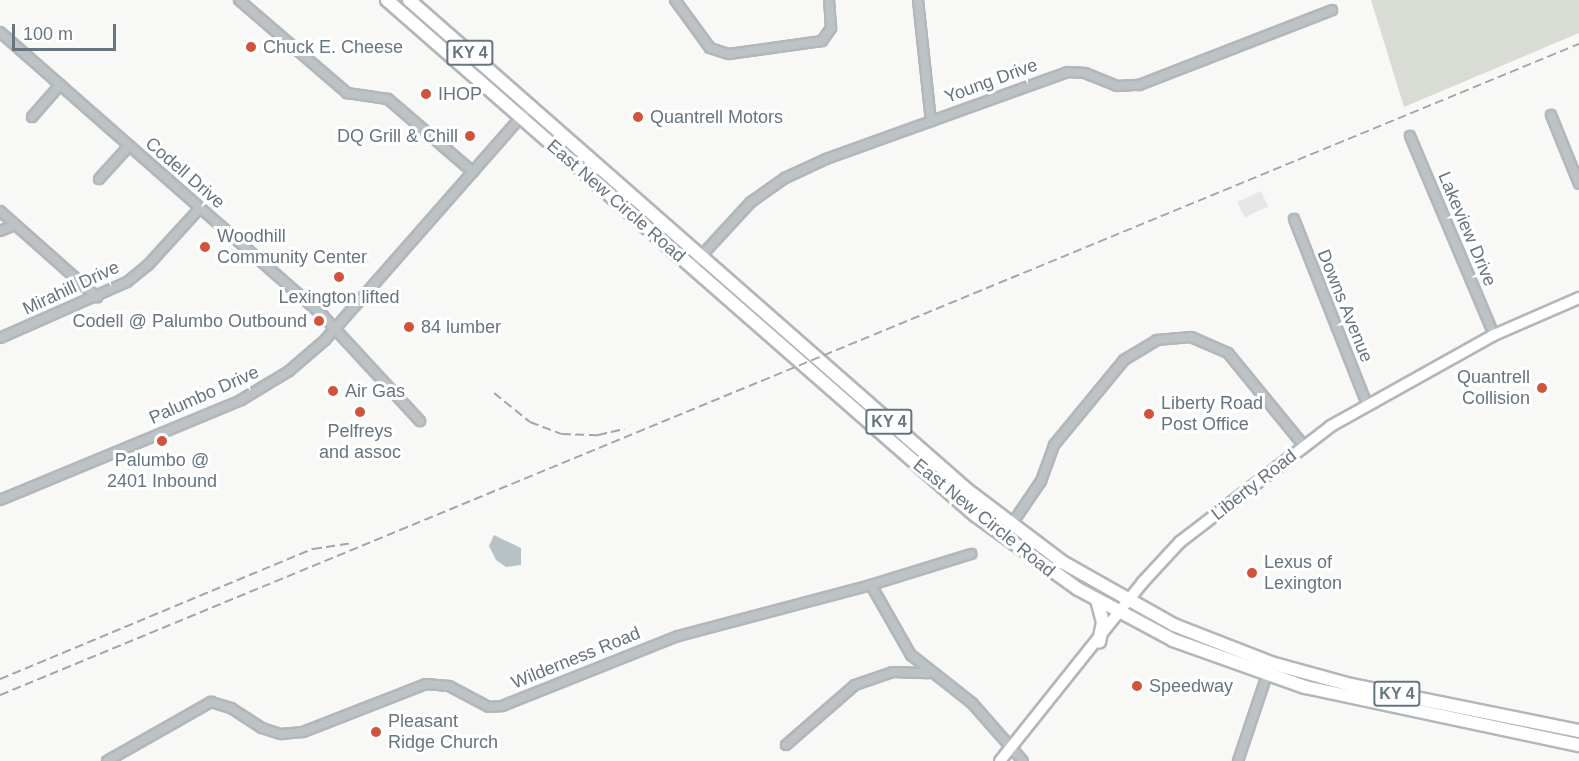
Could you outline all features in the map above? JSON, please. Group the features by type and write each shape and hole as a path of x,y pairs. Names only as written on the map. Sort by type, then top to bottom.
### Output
{"highway":[{"name":"East New Circle Road","path":"387,0 1003,537 1097,600 1173,639 1272,672 1413,711 1579,745"},
{"name":"East New Circle Road","path":"409,0 1011,525 1064,563 1129,601 1272,672 1579,731"},
{"path":"1097,600 1103,622 1099,642"},
{"path":"1413,711 1426,700"},
{"path":"1463,721 1463,714 1484,712"}],"main road":[{"name":"Liberty Road","path":"1000,761 1099,642 1129,601 1180,542 1304,446 1367,404 1494,335 1579,298"}],"street":[{"path":"239,0 347,93 388,99 473,172"},
{"path":"675,0 710,48 729,54 822,41 831,28 830,0"},
{"path":"918,0 931,121"},
{"name":"Young Drive","path":"691,267 751,202 785,178 931,121 1068,72 1085,73 1116,86 1139,85 1332,10"},
{"name":"Codell Drive","path":"0,32 335,328 420,421"},
{"path":"32,117 60,85"},
{"name":"Palumbo Drive","path":"0,500 253,394 295,366 335,328 530,107"},
{"path":"1551,115 1579,184"},
{"name":"Lakeview Drive","path":"1410,136 1494,335"},
{"path":"99,179 129,146"},
{"name":"Mirahill Drive","path":"0,338 97,297 139,274 200,208"},
{"path":"0,211 97,297"},
{"name":"Downs Avenue","path":"1294,219 1367,404"},
{"path":"0,231 15,225"},
{"path":"1003,537 1041,482 1054,445 1124,360 1157,340 1191,337 1228,353 1304,446"},
{"path":"971,554 871,585 911,655 932,674 967,699 1023,761"},
{"name":"Wilderness Road","path":"107,761 141,745 211,702 231,708 272,733 289,734 426,684 448,686 495,708 678,636 871,585"},
{"path":"786,745 855,685 893,672 932,674"},
{"path":"1238,761 1262,691 1272,672"}],"shaded area":[{"path":"1371,0 1579,0 1579,33 1404,107"},
{"path":"1261,191 1268,206 1245,217 1237,202"},
{"path":"494,535 521,548 521,565 506,567 496,560 489,546"}],"railway":[{"path":"0,695 1579,44"},
{"path":"494,393 530,422 562,434 598,435 624,429"},
{"path":"0,679 313,549 353,543"}],"place":[{"name":"Chuck E. Cheese","path":"251,47"},
{"name":"IHOP","path":"426,94"},
{"name":"Quantrell Motors","path":"638,117"},
{"name":"DQ Grill & Chill","path":"470,136"},
{"name":"Woodhill Community Center","path":"205,247"},
{"name":"Lexington lifted","path":"339,277"},
{"name":"Codell @ Palumbo Outbound","path":"319,321"},
{"name":"84 lumber","path":"409,327"},
{"name":"Quantrell Collision","path":"1542,388"},
{"name":"Air Gas","path":"333,391"},
{"name":"Pelfreys and assoc","path":"360,412"},
{"name":"Liberty Road Post Office","path":"1149,414"},
{"name":"Palumbo @ 2401 Inbound","path":"162,441"},
{"name":"Lexus of Lexington","path":"1252,573"},
{"name":"Speedway","path":"1137,686"},
{"name":"Pleasant Ridge Church","path":"376,732"}]}
